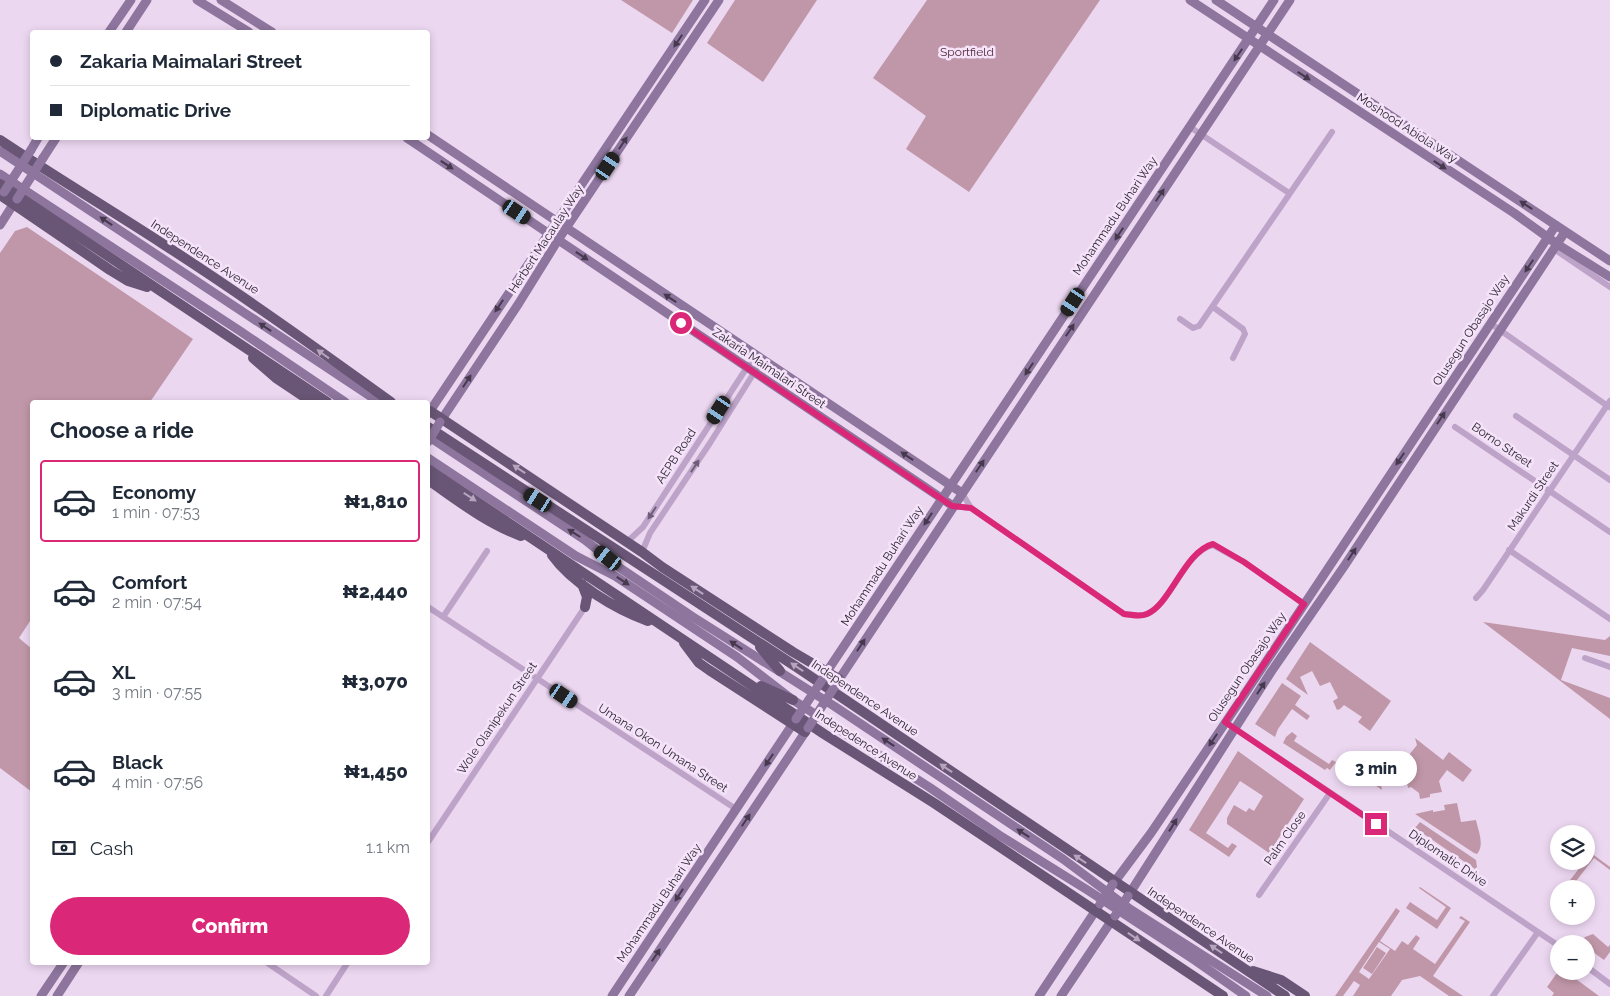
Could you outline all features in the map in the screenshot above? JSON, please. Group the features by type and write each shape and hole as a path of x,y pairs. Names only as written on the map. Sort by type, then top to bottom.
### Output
{"main road":[{"path":"110,30 131,0"},
{"path":"127,30 147,0"},
{"path":"197,0 245,30"},
{"path":"221,0 269,30"},
{"name":"Herbert Macaulay Way","path":"430,410 705,0"},
{"name":"Herbert Macaulay Way","path":"430,439 558,240 719,0"},
{"name":"Moshood Abiola Way","path":"1190,0 1514,213 1548,237 1556,246 1610,276"},
{"name":"Moshood Abiola Way","path":"1216,0 1610,262"},
{"name":"Mohammadu Buhari Way","path":"612,996 941,498 1274,0"},
{"name":"Mohammadu Buhari Way","path":"629,996 807,730 952,506 1290,0"},
{"name":"Zakaria Maimalari Street","path":"430,136 962,492"},
{"name":"Independence Avenue","path":"0,140 258,307 388,400"},
{"path":"1,193 37,140"},
{"path":"0,225 55,140"},
{"name":"Zakaria Maimalari Street","path":"410,140 952,506"},
{"name":"Independence Avenue","path":"0,151 376,400"},
{"path":"0,174 240,330 342,400"},
{"path":"1,193 130,277"},
{"path":"1,193 130,277 158,290 324,400"},
{"name":"Olusegun Obasajo Way","path":"1039,996 1114,883 1151,833 1556,225"},
{"name":"Olusegun Obasajo Way","path":"1061,996 1130,894 1286,650 1346,565 1565,232"},
{"path":"235,340 264,369 309,400"},
{"path":"430,414 627,542 837,683"},
{"name":"Independence Avenue","path":"430,428 798,668 1130,894 1285,996"},
{"name":"Independence Avenue","path":"430,437 585,540 620,568 693,617 851,717 1064,859 1130,909 1267,996"},
{"path":"430,459 576,556 615,576 737,657 789,704"},
{"path":"430,470 733,673 921,782 999,836 1083,887 1246,996"},
{"path":"430,481 499,527 536,540"},
{"path":"547,548 558,564 607,601 624,611 662,626"},
{"path":"582,584 587,595 585,607"},
{"path":"585,607 596,600 607,601"},
{"path":"753,639 780,671"},
{"path":"682,640 689,652 699,663 807,730"},
{"path":"1278,643 1286,650"},
{"name":"Indepedence Avenue","path":"789,704 934,803 1098,907"},
{"path":"1151,833 1163,841"},
{"path":"1098,907 1223,996"},
{"path":"666,916 677,924"},
{"path":"41,996 62,965"},
{"path":"57,996 77,965"},
{"path":"1243,968 1281,980 1305,996"}],"street":[{"path":"1190,127 1289,193"},
{"path":"1180,319 1193,328 1199,326 1332,132"},
{"path":"1556,246 1610,288"},
{"path":"1213,307 1243,330 1245,334 1233,358"},
{"path":"1490,323 1609,405"},
{"name":"AEPB Road","path":"627,542 643,527 759,357"},
{"name":"AEPB Road","path":"642,552 650,534 701,458 750,370"},
{"name":"Makurdi Street","path":"1476,598 1609,405"},
{"path":"1516,416 1610,480"},
{"name":"Borno Street","path":"1455,427 1610,532"},
{"path":"962,492 971,508 1124,614 1141,616 1156,609 1190,561 1200,551 1213,544 1244,562 1304,604"},
{"path":"952,506 971,508"},
{"path":"1509,550 1610,620"},
{"path":"443,617 487,551"},
{"name":"Wole Olanipekun Street","path":"430,839 585,607"},
{"name":"Umana Okon Umana Street","path":"430,608 736,809"},
{"path":"1585,658 1610,667"},
{"name":"Diplomatic Drive","path":"1225,722 1550,940"},
{"name":"Palm Close","path":"1259,895 1330,793"},
{"path":"1493,996 1538,932"},
{"path":"270,965 316,996"},
{"path":"326,996 346,965"},
{"path":"1595,973 1610,984"}],"green space":[{"path":"621,0 693,0 672,33"},
{"path":"735,0 817,0 763,82 707,43"},
{"name":"Sportfield","path":"927,0 1100,0 969,192 906,149 926,116 873,78"},
{"path":"27,227 193,339 151,400 30,400 30,621 19,638 30,647 30,790 0,768 0,253 15,231"},
{"path":"1483,622 1605,640 1610,636 1610,656 1572,648 1561,680 1610,698 1610,719"},
{"path":"1310,642 1391,701 1370,731 1358,722 1362,717 1344,705 1337,710 1333,701 1338,698 1330,682 1320,686 1312,671 1300,677 1308,695 1286,679"},
{"path":"1282,683 1301,696 1295,705 1310,716 1307,720 1292,709 1278,729 1275,737 1255,724"},
{"path":"1292,732 1297,736 1294,741 1329,764 1332,760 1336,762 1330,770 1327,768 1325,770 1283,743"},
{"path":"1415,738 1443,760 1449,752 1472,770 1463,782 1447,770 1439,781 1442,792 1430,794 1430,797 1420,799 1419,793 1411,787 1408,788 1406,776 1402,774 1399,758 1409,755 1417,745"},
{"path":"1238,751 1304,799 1269,853 1227,824 1227,818 1234,805 1246,812 1249,808 1254,811 1263,796 1240,781 1206,833 1228,848 1232,843 1237,846 1229,857 1189,830"},
{"path":"1370,754 1376,758 1382,790 1362,776 1361,768"},
{"path":"1457,803 1461,822 1476,820 1481,842 1477,854 1415,814 1433,810 1433,812 1445,810 1444,805"},
{"path":"1420,822 1476,860 1477,867 1475,869 1415,828"},
{"path":"1595,856 1610,867 1610,870 1595,859"},
{"path":"1578,870 1585,870 1577,880 1570,880"},
{"path":"1420,887 1451,908 1437,929 1406,908 1410,902 1437,920 1446,907"},
{"path":"1396,908 1400,911 1380,941 1395,951 1402,941 1408,945 1416,935 1420,938 1413,949 1435,964 1465,921 1459,918 1461,916 1470,922 1433,976 1463,996 1449,996 1420,976 1402,980 1391,996 1353,996 1360,985 1354,981 1343,996 1335,996","holes":["1379,942 1390,949 1369,979 1359,972"]},
{"path":"1595,936 1608,947 1610,945 1610,952 1604,960 1595,954"},
{"path":"1377,947 1386,953 1372,974 1363,968"},
{"path":"1552,980 1577,980 1599,996 1552,996 1554,993 1547,987"}],"route":[{"path":"681,323 952,506 971,508 1124,614 1141,616 1156,609 1190,561 1200,551 1213,544 1244,562 1304,604 1225,722 1376,824"}]}
